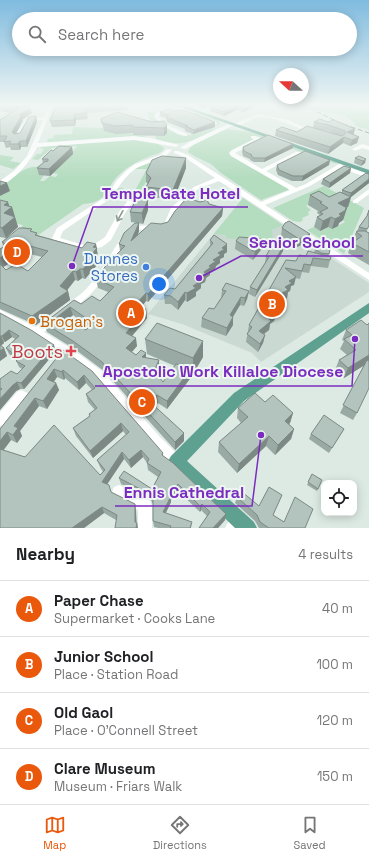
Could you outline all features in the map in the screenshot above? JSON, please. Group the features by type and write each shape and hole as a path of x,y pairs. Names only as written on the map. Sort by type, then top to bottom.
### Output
{"main road":[{"path":"249,130 369,172"},
{"path":"240,526 176,461 239,397 369,307"}],"street":[{"path":"18,136 22,130"},
{"path":"0,184 27,161 36,145 42,130"},
{"path":"175,130 185,135"},
{"path":"112,192 128,198 130,202 122,212 108,238 99,245 91,248 57,240 56,238 60,230 109,197 112,192 123,175 133,168 170,151 182,149 191,143 220,130"},
{"path":"217,131 222,130"},
{"path":"309,130 318,133"},
{"path":"253,137 259,139 232,153 233,155 295,190"},
{"path":"36,145 134,138 150,139 182,149 220,178 369,277"},
{"path":"163,144 170,151"},
{"path":"355,149 362,146 369,148"},
{"path":"170,151 182,149"},
{"path":"262,171 298,153"},
{"path":"260,205 308,185 339,166 369,176"},
{"path":"37,332 90,291 111,260 121,240 133,228 164,227 168,223 173,209 196,188 220,178"},
{"path":"355,202 369,191"},
{"path":"0,313 37,332 99,375 156,441 176,461"},
{"path":"56,361 64,350"},
{"path":"0,431 34,388"},
{"path":"0,421 21,395 26,398"},
{"path":"119,492 145,506 145,528"}],"shaded area":[{"path":"243,198 309,241 310,244 369,283 369,292 261,362 252,353 182,324 148,314"}],"green space":[{"path":"73,130 111,130 149,135 143,137 46,143 48,142 48,139 53,138 54,135 72,134"},
{"path":"154,130 172,130 178,134 186,136 207,130 214,130 197,139 181,143 156,139"},
{"path":"225,130 251,132 341,164 333,163 256,136 252,137 254,140 230,152 289,188 288,190 261,200 221,173 211,164 188,152 190,148 199,141"},
{"path":"132,139 156,143 164,149 124,170 112,183 103,197 92,203 83,204 34,238 20,230 23,225 9,222 0,210 0,196 9,191 2,187 15,176 29,168 43,167 52,168 39,174 44,175 40,181 44,181 50,176 56,177 58,174 52,173 73,154 71,154 77,146 52,148 38,160 32,159 37,154 41,154 44,149 40,148 41,147"},
{"path":"0,155 14,157 10,161 21,163 13,169 0,165"},
{"path":"153,162 153,169 135,202 116,191 116,188 122,188 133,194 147,169 133,169 145,163"},
{"path":"324,186 364,208 344,254 307,230 314,227 320,231 328,227 332,229 345,222 335,213 347,206 316,201 306,206 311,210 308,212 309,215 302,218 303,220 300,222 293,221 273,208"},
{"path":"243,198 283,225 272,230 273,241 247,238 246,243 236,242 236,239 226,238 226,235 214,234"}],"building":[{"path":"0,130 13,130 12,132 14,134 20,133 22,130 31,130 26,141 20,141 18,144 9,144 11,141 4,142 7,136 0,136"},
{"path":"276,130 290,130 297,132 301,130 320,130 342,136 346,133 341,130 353,130 347,132 359,137 352,140 344,137 330,147"},
{"path":"268,135 293,144 265,158 254,158 251,156 252,155 244,151 243,147"},
{"path":"59,146 72,147 49,169 37,168 44,162 48,161 48,159 42,159 51,150 53,151"},
{"path":"305,151 330,160 303,176 293,176 279,170 277,165"},
{"path":"162,156 186,158 173,190 146,187 151,178 146,173 152,160"},
{"path":"359,156 366,159 363,161 355,158"},
{"path":"344,166 351,168 330,183 323,179"},
{"path":"366,173 369,174 369,179 351,193 342,190"},
{"path":"0,181 7,183 0,186"},
{"path":"319,191 329,197 340,192 351,197 338,203 347,208 339,214 341,216 335,219 331,217 323,221 317,217 323,214 320,212 328,208 320,203 322,202 310,195"},
{"path":"187,198 200,202 207,200 209,204 223,208 148,294 146,293 135,305 146,309 126,333 136,338 126,348 136,355 141,350 146,353 142,357 159,360 154,371 163,382 176,364 192,367 167,401 157,395 149,401 184,433 175,442 102,362 73,341 44,323 74,300 81,304 92,296 100,301 114,287 96,279 108,263 125,246 119,244 124,233 135,223 139,223 131,241 151,223 161,224 168,222 175,211","holes":["70,307 93,323 86,330 73,322 65,329 52,321"]},
{"path":"136,199 148,200 142,213 130,212"},
{"path":"0,200 8,202 4,205 12,207 4,213 15,217 2,228 0,227"},
{"path":"369,210 369,226 367,229 359,227 367,216"},
{"path":"289,221 310,234 299,239 282,228 285,223"},
{"path":"19,228 32,229 30,231 37,233 35,235 82,248 87,242 96,244 93,247 97,248 91,255 95,256 83,269 76,272 73,271 60,286 68,291 32,316 0,302 0,264 6,270 16,264 28,271 48,251 23,244 0,258 0,249 7,245 2,242"},
{"path":"365,231 369,233 369,252 352,243 362,236 356,232"},
{"path":"214,235 227,244 222,248 225,249 218,253 221,255 213,260 216,261 204,272 206,273 199,278 202,280 193,286 196,288 187,293 185,292 178,302 171,296 164,295 170,288 175,289 213,243 210,240"},
{"path":"239,237 264,239 255,252 236,241"},
{"path":"274,242 284,245 257,290 250,287 269,257 266,256"},
{"path":"317,245 324,246 330,250 329,254 321,253 315,249"},
{"path":"308,251 331,257 330,260 313,258 311,265 304,264 302,271 285,268 296,277 289,281 292,283 285,287 288,290 280,294 284,297 276,302 280,305 273,310 276,313 269,319 271,321 259,331 265,335 260,344 247,334 252,327 249,325 286,260 296,261 299,255 306,256"},
{"path":"226,283 249,291 245,298 241,297 230,315 233,317 227,328 202,318 209,308 214,309 226,291 222,290"},
{"path":"0,313 54,345 21,383 17,382 13,385 0,399 0,390 2,389 0,388 0,379 11,371 17,374 25,366 16,361 19,358 6,348 19,336 9,330 0,336"},
{"path":"361,320 367,325 369,323 369,355 348,368 339,360 356,350 344,339 352,335 346,330"},
{"path":"157,323 203,341 193,358 145,339"},
{"path":"0,345 4,348 0,351"},
{"path":"63,350 92,371 163,453 162,455 173,463 226,514 213,528 199,528 210,512 202,504 200,506 178,484 169,495 171,496 163,512 192,522 190,528 170,528 171,526 153,521 153,499 150,494 119,478 124,471 152,489 161,472 147,463 149,459 141,450 129,460 122,452 102,482 109,485 111,492 135,504 135,522 137,523 136,528 115,528 117,515 102,507 72,528 0,528 0,449 25,457 54,425 100,475 105,470 97,460 129,432 121,423 90,451 73,428 90,416 89,414 97,408 86,394 95,388 84,375 77,382 63,370 62,372 54,369 47,379 56,383 43,401 35,398 14,426 18,428 13,435 7,432 0,441 0,429"},
{"path":"367,360 369,361 369,388 357,413 343,405"},
{"path":"255,393 265,402 273,395 293,413 285,421 294,429 278,445 269,436 239,464 219,442 248,417 238,408"},
{"path":"324,415 344,429 332,448 311,434"},
{"path":"312,474 322,480 318,489 308,482"},
{"path":"269,487 282,495 273,515 284,522 295,497 313,509 305,528 269,528 260,522 257,515 237,497 241,491 259,506"}],"railway":[{"path":"359,130 369,133"}],"place":[{"name":"Clare Museum","path":"17,252"},
{"name":"Temple Gate Hotel","path":"72,266"},
{"name":"Dunnes Stores","path":"146,267"},
{"name":"Senior School","path":"199,278"},
{"name":"Junior School","path":"272,304"},
{"name":"Paper Chase","path":"131,313"},
{"name":"Brogan’s","path":"32,321"},
{"name":"Apostolic Work Killaloe Diocese","path":"355,339"},
{"name":"Boots","path":"71,351"},
{"name":"Old Gaol","path":"142,402"},
{"name":"Ennis Cathedral","path":"261,435"}]}
